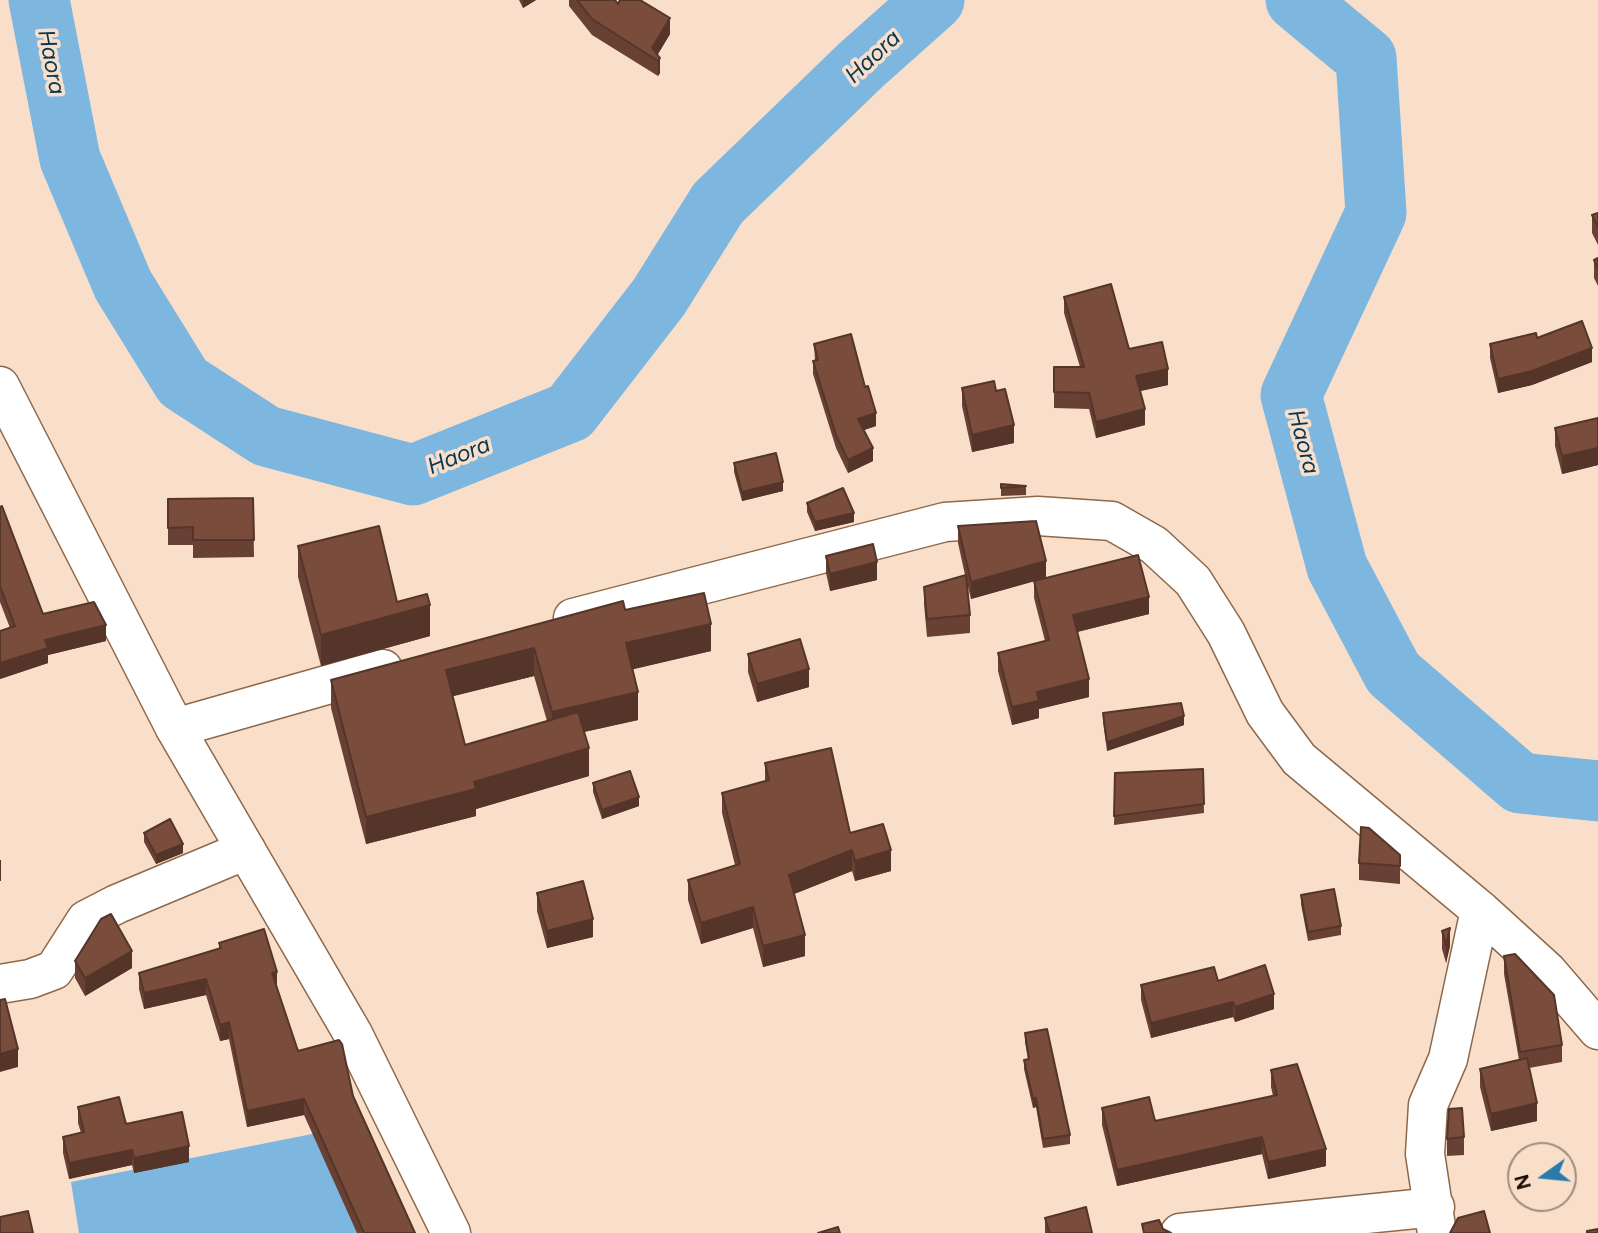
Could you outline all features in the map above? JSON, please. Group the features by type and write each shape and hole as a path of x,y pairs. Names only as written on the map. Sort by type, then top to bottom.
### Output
{"street":[{"path":"3,400 175,728 353,1034 451,1233"},
{"path":"540,626 945,522 1038,516 1112,521 1154,545 1193,581 1226,633 1265,713 1299,759 1480,910 1547,971 1598,1030"},
{"path":"175,728 421,659"},
{"path":"0,984 30,979 54,970 86,920 117,904 246,850"},
{"path":"1180,1233 1436,1220 1425,1154 1428,1105 1448,1059 1480,910"}],"water":[{"path":"332,1130 392,1233 79,1233 71,1182"}],"building":[{"path":"577,0 615,0 618,4 620,0 640,0 670,18 652,48 660,58 658,61 592,19"},
{"path":"1598,213 1598,227 1592,215"},
{"path":"1111,284 1129,349 1162,342 1168,369 1136,376 1145,409 1096,422 1089,393 1054,392 1054,367 1084,367 1064,297"},
{"path":"1582,321 1592,348 1532,371 1498,379 1490,344 1536,333 1537,338"},
{"path":"851,334 865,387 868,386 876,413 858,419 873,448 848,460 836,435 813,361 818,360 814,344"},
{"path":"994,381 996,391 1005,389 1014,425 972,435 962,388"},
{"path":"1598,418 1598,448 1562,456 1555,428"},
{"path":"776,453 783,482 742,492 734,463"},
{"path":"1001,484 1026,486 1001,488"},
{"path":"843,488 854,513 815,522 807,503"},
{"path":"253,498 254,540 193,540 193,527 168,528 168,499"},
{"path":"2,506 43,614 94,602 106,625 45,640 48,648 0,663 0,631 15,626 0,586"},
{"path":"1036,521 1046,561 971,582 958,526"},
{"path":"379,526 397,602 427,594 430,605 321,635 298,546"},
{"path":"873,544 877,562 830,574 826,556"},
{"path":"1138,555 1149,597 1073,615 1089,679 1037,692 1039,701 1012,707 998,653 1049,640 1034,581"},
{"path":"966,575 970,615 927,619 924,587"},
{"path":"704,593 711,624 626,643 638,692 552,712 534,648 446,670 465,745 578,712 589,748 474,782 476,789 366,817 331,680 623,601 625,610"},
{"path":"800,639 809,669 757,684 748,654"},
{"path":"1181,703 1184,716 1107,742 1103,713"},
{"path":"831,748 850,833 883,824 891,850 855,861 852,850 789,875 805,935 763,946 753,907 701,923 688,880 740,864 722,793 769,780 765,763"},
{"path":"1203,769 1204,804 1114,816 1115,773"},
{"path":"630,771 639,797 602,810 593,783"},
{"path":"170,819 183,844 156,855 144,833"},
{"path":"1361,827 1369,828 1400,855 1400,866 1359,863"},
{"path":"583,881 593,919 547,931 537,893"},
{"path":"1334,889 1341,926 1308,932 1301,895"},
{"path":"111,914 132,951 85,978 75,961 101,919"},
{"path":"1450,928 1446,945 1442,931"},
{"path":"264,929 277,972 272,973 298,1051 339,1040 342,1044 353,1096 415,1233 364,1233 304,1099 247,1111 229,1022 220,1025 206,979 144,993 139,973 221,948 219,943"},
{"path":"1515,954 1554,995 1562,1045 1520,1052 1504,956"},
{"path":"1265,965 1274,994 1235,1007 1233,1002 1151,1023 1141,985 1214,967 1218,981"},
{"path":"5,999 18,1049 0,1054 0,1000"},
{"path":"1047,1029 1070,1135 1043,1139 1036,1098 1033,1099 1024,1060 1029,1059 1025,1033"},
{"path":"1527,1058 1537,1103 1491,1114 1480,1069"},
{"path":"1297,1064 1326,1149 1268,1162 1262,1137 1117,1170 1102,1108 1149,1097 1155,1121 1277,1095 1271,1070"},
{"path":"119,1097 126,1124 182,1112 189,1146 134,1158 132,1150 69,1163 63,1137 84,1132 78,1107"},
{"path":"1462,1108 1464,1137 1447,1139 1449,1109"},
{"path":"1086,1207 1092,1233 1050,1233 1045,1218"},
{"path":"28,1211 33,1233 0,1233 0,1217"},
{"path":"1484,1211 1490,1233 1450,1233 1458,1218"},
{"path":"1159,1220 1163,1229 1171,1233 1144,1233 1142,1224"},
{"path":"838,1227 840,1233 818,1233"},
{"path":"1598,1229 1598,1233 1587,1233 1587,1231"}],"waterway":[{"name":"Haora","path":"39,0 70,159 123,285 183,382 266,436 413,475 570,412 659,297 718,203 861,65 934,0"},
{"name":"Haora","path":"1296,0 1366,58 1376,213 1291,395 1337,567 1393,673 1520,783 1598,791"}]}
